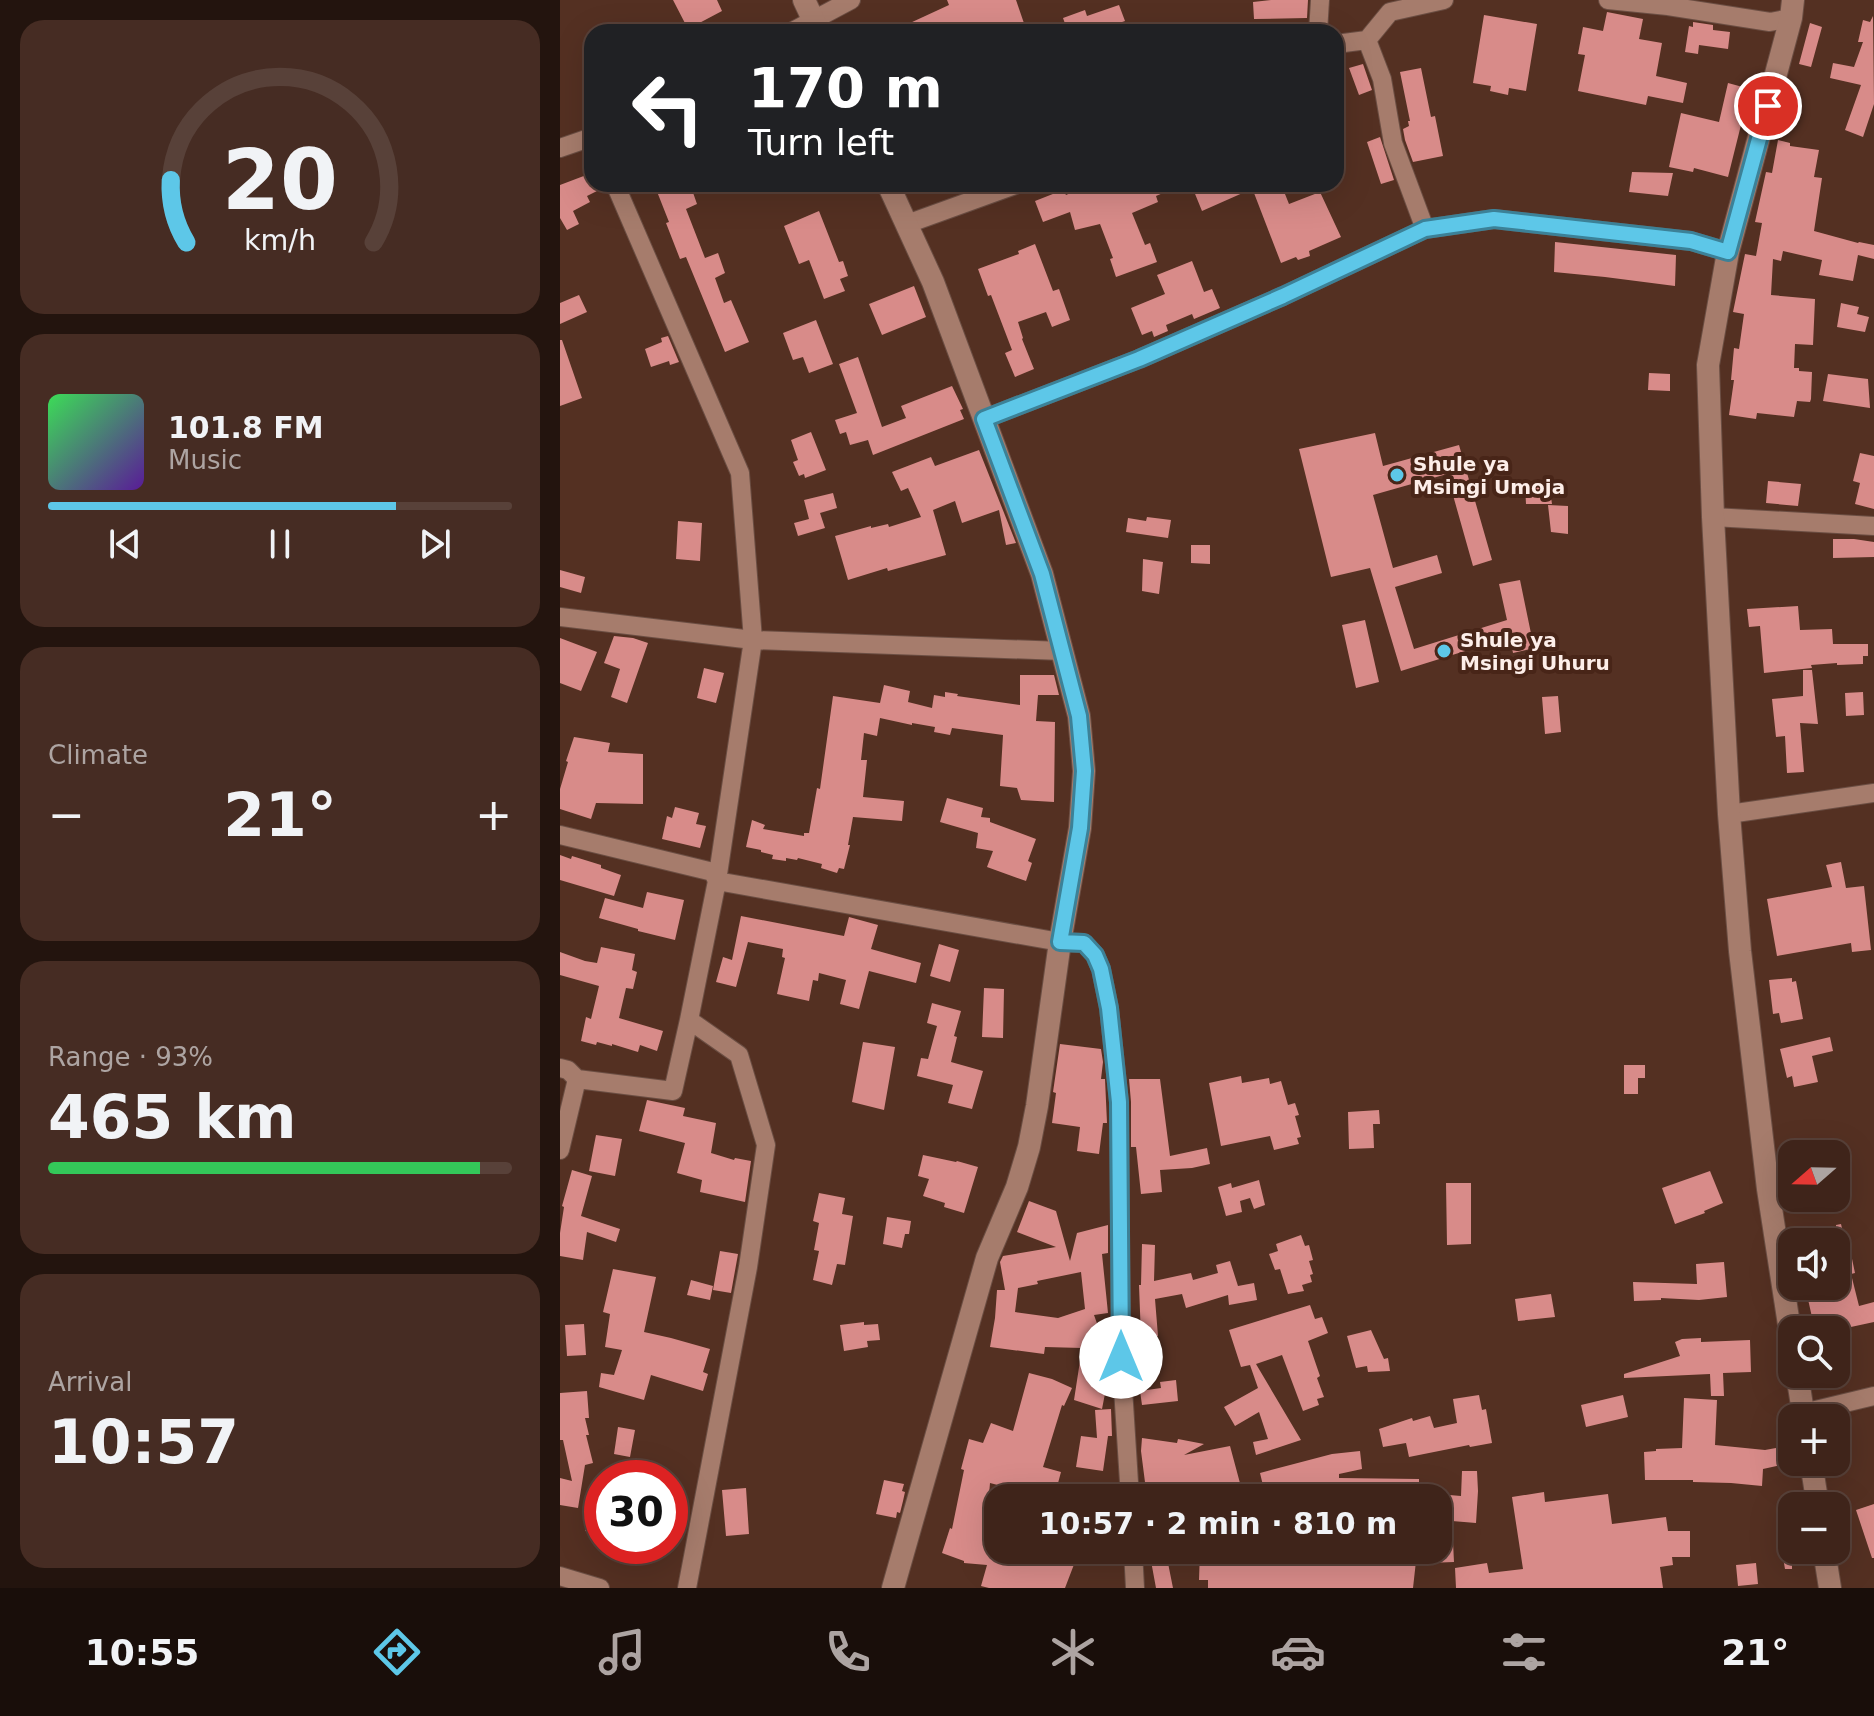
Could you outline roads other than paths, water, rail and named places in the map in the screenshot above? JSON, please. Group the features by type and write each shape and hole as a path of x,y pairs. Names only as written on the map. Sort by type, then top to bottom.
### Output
{"street":[{"path":"812,17 851,0"},
{"path":"1317,24 1320,0"},
{"path":"1344,43 1367,40 1390,12 1444,0"},
{"path":"1608,0 1770,22 1792,9"},
{"path":"1788,1316 1766,1173 1740,951 1729,814 1708,365 1728,252 1792,9"},
{"path":"1367,40 1382,79 1393,143 1425,229"},
{"path":"560,148 584,140"},
{"path":"560,1068 568,1070 577,1079 673,1091 717,881 753,640 740,473 618,192"},
{"path":"892,192 933,282 1042,574 1079,716 1084,771 1080,828 1029,1147 1017,1187 987,1258 893,1588"},
{"path":"907,224 996,192"},
{"path":"984,419 1139,359 1425,229 1494,219 1691,241 1728,252"},
{"path":"1713,517 1874,526"},
{"path":"560,617 753,640 1062,651"},
{"path":"1729,814 1874,793"},
{"path":"560,835 713,872 717,881"},
{"path":"717,881 1060,942 1084,943 1095,955 1109,1008 1119,1102 1121,1357 1129,1484"},
{"path":"687,1588 748,1267 766,1145 739,1055 689,1020"},
{"path":"560,1150 577,1079"},
{"path":"1846,1404 1874,1396"},
{"path":"1134,1564 1135,1588"},
{"path":"1826,1564 1830,1588"},
{"path":"560,1576 600,1588"}],"place":[{"name":"Shule ya Msingi Umoja","path":"1397,475"},
{"name":"Shule ya Msingi Uhuru","path":"1444,651"}]}
